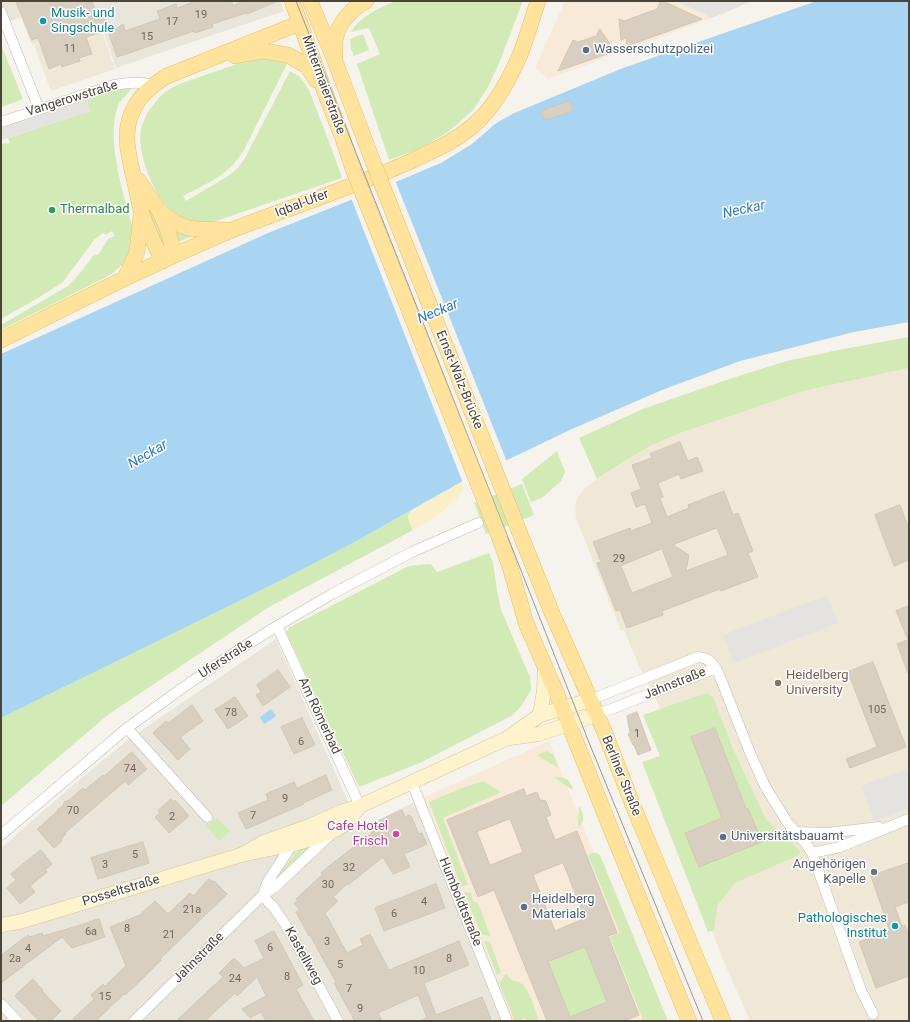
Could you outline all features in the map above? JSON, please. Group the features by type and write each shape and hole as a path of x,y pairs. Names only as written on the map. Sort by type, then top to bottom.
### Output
{"main road":[{"name":"Mittermaierstraße","path":"292,1 353,169"},
{"path":"335,61 335,40 342,21 350,12 366,1"},
{"name":"Iqbal-Ufer","path":"1,340 168,258 233,230 386,172 430,152 457,137 476,123 496,99 520,54 538,1"},
{"name":"Mittermaierstraße","path":"311,3 335,61 373,162"},
{"path":"133,172 160,212 167,226 172,245 168,258 154,243 141,211 129,157 126,139 128,121 139,99 153,85 168,76 302,29"},
{"path":"188,68 245,54 264,51 288,55 307,66 326,95"},
{"name":"Ernst-Walz-Brücke","path":"373,162 519,531"},
{"name":"Ernst-Walz-Brücke","path":"353,169 500,539 510,567 526,623 545,666"},
{"path":"125,278 137,252 141,211"},
{"path":"160,212 176,223 188,228 197,230 233,230"},
{"name":"Berliner Straße","path":"519,531 552,613 605,733 628,794 723,1021"},
{"path":"545,666 689,1021"}],"street":[{"path":"1,12 39,110"},
{"name":"Vangerowstraße","path":"1,122 114,86 142,82 153,85"},
{"name":"Uferstraße","path":"1,835 127,728 181,688 226,658 332,594 438,540 478,523"},
{"name":"Am Römerbad","path":"277,626 360,806"},
{"name":"Jahnstraße","path":"263,895 267,883 289,849 312,825 412,783 506,739 540,715 590,700 698,657 705,658 710,661 716,668 596,715 539,734 506,739"},
{"path":"540,715 544,690 545,666"},
{"path":"716,668 765,786 787,822 812,853 861,990 873,1014"},
{"path":"127,728 207,817"},
{"name":"Humboldtstraße","path":"412,783 507,1021"},
{"name":"Jahnstraße","path":"294,844 315,838 347,824 360,806"},
{"path":"812,853 840,847 909,819"},
{"name":"Posseltstraße","path":"241,855 264,842 312,825"},
{"path":"796,832 828,833 891,826"},
{"name":"Jahnstraße","path":"134,1021 263,895 274,887 335,830"},
{"name":"Posseltstraße","path":"1,925 19,922 241,855 294,844"},
{"name":"Kastellweg","path":"263,895 290,930 338,1021"},
{"path":"1,1004 17,1021"}],"shaded area":[{"path":"1,1 280,1 284,11 116,68 99,19 32,45 21,17 1,25"},
{"path":"565,1 754,1 548,79 535,68"},
{"path":"676,1 752,1 712,18"},
{"path":"98,20 115,69 51,91 34,45"},
{"path":"87,100 91,111 1,140 1,128"},
{"name":"Heidelberg University","path":"909,368 909,1021 750,1021 724,962 660,796 688,780 656,699 639,666 624,630 621,631 576,518 575,507 577,499 585,488 626,460 652,445 680,433 804,391"},
{"path":"827,595 838,623 734,663 723,635"},
{"path":"276,639 360,829 414,802 459,905 506,1021 1,1021 1,848 130,738"},
{"path":"549,741 661,1021 506,1021 459,905 414,802"},
{"path":"909,768 909,808 875,821 861,786"}],"green space":[{"path":"396,1 523,1 498,66 488,87 473,110 448,132 419,149 389,160 357,64 380,54 369,28 351,32 360,21 370,13"},
{"path":"363,34 369,50 354,56 351,49 350,39"},
{"path":"1,47 23,99 2,107"},
{"path":"265,57 288,62 243,152 232,166 221,175 183,196 186,201 228,176 238,168 245,158 290,71 300,77 309,90 342,178 213,222 193,222 179,217 161,198 154,187 144,163 140,139 143,121 154,103 166,91 202,76 255,58"},
{"name":"Thermalbad","path":"127,86 131,89 118,106 114,136 118,170 134,233 134,242 123,264 110,275 1,330 1,325 68,286 93,256 99,254 108,239 115,236 112,231 106,235 103,233 94,240 63,282 1,319 1,144 10,143 8,138 90,111 87,100"},
{"path":"145,200 164,235 163,246 144,201"},
{"path":"177,230 194,235 178,242"},
{"path":"909,337 909,368 804,391 680,433 652,445 597,479 579,438 643,409 729,379 787,361"},
{"path":"557,451 565,472 561,481 542,498 531,502 522,479"},
{"path":"522,484 534,515 486,534 474,503"},
{"path":"412,510 408,516 413,530 269,607 109,714 1,806 1,718 290,576"},
{"path":"489,553 493,562 501,610 530,677 531,690 522,705 513,715 422,762 359,787 286,632 290,627 409,566 431,564 437,572"},
{"path":"706,693 713,697 733,749 766,820 800,851 799,855 735,883 718,904 714,930 708,932 642,762 660,756 643,715"},
{"path":"547,751 553,754 558,767 538,756"},
{"path":"555,777 567,779 573,788 571,789"},
{"path":"485,782 501,792 443,818 468,885 461,886 429,802 467,786"},
{"path":"579,807 583,818 579,828 578,825"},
{"path":"216,817 230,831 219,841 206,826"},
{"path":"315,842 270,885 302,846"},
{"path":"592,853 600,855 668,1021 643,1021 610,937 620,933 588,855"},
{"path":"464,892 471,893 473,901 478,903 491,937 481,934"},
{"path":"484,941 490,942 501,972 497,975"},
{"path":"585,947 607,1002 570,1017 548,962"},
{"path":"506,974 510,979 522,984 525,987 539,1021 527,1021 525,1018 520,1021 515,1021 499,983"}],"sand":[{"path":"461,482 464,488 455,501 428,522 413,530 408,516 412,510"}],"water":[{"name":"Neckar","path":"817,1 909,1 909,322 854,332 740,361 662,390 572,429 461,482 362,538 290,576 1,718 1,354 268,233 441,163 472,144 495,124 512,114 623,68"},
{"path":"271,709 276,716 264,724 260,717"}],"pier":[{"path":"395,180 507,462 463,483 351,198"}],"building":[{"path":"16,1 92,1 97,15 103,13 109,30 86,37 92,54 79,58 80,61 62,67 61,64 49,69 38,38 32,40"},
{"path":"196,1 231,1 233,6 244,1 278,1 247,14 246,13 212,24 213,27 195,33 194,31 117,57 109,34 123,24 125,31 160,19 157,11 176,4 177,8"},
{"path":"661,1 702,19 627,46 626,38 621,40 619,19 624,21 657,9"},
{"name":"Wasserschutzpolizei","path":"600,29 610,44 602,47 607,54 558,71 573,40 578,42 596,36"},
{"path":"570,101 573,111 545,120 541,111"},
{"path":"680,442 688,461 697,457 703,471 681,479 679,474 658,483 663,497 660,498 667,517 689,508 688,505 724,491 733,515 738,513 753,551 748,553 758,577 721,591 720,589 662,611 663,615 627,628 620,610 616,611 597,563 601,562 593,542 630,528 631,531 652,523 645,504 636,507 631,493 641,489 632,465 652,458 650,454","holes":["717,528 728,555 686,571 689,555 673,545","662,549 673,577 632,593 621,566"]},
{"path":"900,505 909,529 909,560 894,566 875,515"},
{"path":"909,606 908,673 897,644 908,640 896,611"},
{"path":"873,662 906,747 850,768 846,759 877,747 848,672"},
{"path":"278,670 290,687 263,706 256,695 261,692 257,685"},
{"path":"235,697 248,716 228,729 215,710"},
{"path":"192,705 203,721 180,737 190,749 178,760 153,733 166,721 168,723"},
{"path":"637,712 651,750 638,755 628,734 630,733 627,716"},
{"path":"302,718 315,745 294,754 281,727"},
{"path":"715,728 746,809 748,808 762,842 699,867 685,833 722,818 691,737"},
{"path":"132,752 147,769 128,785 125,781 65,833 66,834 61,839 62,841 54,848 37,829 63,806 64,802 69,800 83,788 85,790"},
{"path":"326,775 332,790 246,829 238,813 268,800 266,794 294,782 297,788"},
{"name":"Heidelberg Materials","path":"524,789 526,796 537,792 540,800 546,801 551,815 546,817 555,840 577,831 617,933 608,936 639,1015 624,1021 547,1021 494,890 478,897 447,820","holes":["510,819 523,852 490,865 477,832","563,863 585,918 555,931 533,875","585,947 607,1002 570,1017 548,962"]},
{"path":"171,799 173,802 175,800 189,816 169,833 155,817 160,813 158,811"},
{"path":"402,810 405,817 409,815 411,816 419,834 422,833 427,844 404,854 410,867 393,874 383,857 348,885 347,884 333,897 338,901 325,913 347,953 363,945 360,939 370,934 389,970 459,941 469,965 424,983 436,1015 482,997 491,1019 485,1021 422,1021 427,1018 418,995 378,1013 382,1021 355,1021 334,983 336,982 296,912 300,910 294,903 298,901 296,899 323,874 321,873 329,866 372,833 369,826"},
{"path":"143,842 149,863 98,879 91,858"},
{"path":"41,850 52,864 45,870 47,872 30,886 35,892 20,904 7,888 16,880 11,874"},
{"name":"Pathologisches Institut","path":"909,863 909,902 895,907 902,926 905,925 909,936 909,976 876,988 859,942 890,931 871,876"},
{"path":"209,879 213,882 214,881 227,894 160,959 161,960 139,982 96,1021 71,1021 94,999 91,995 103,984 105,986 126,966 110,927 140,915 155,901 168,914 190,893 193,896"},
{"path":"436,884 445,908 384,931 375,908"},
{"path":"99,919 105,937 72,948 62,937 1,983 1,955 28,935 30,937 42,933 43,936"},
{"path":"274,931 303,985 296,989 314,1021 266,1021 261,1012 250,1018 242,1009 266,996 257,977 237,996 235,993 205,1021 176,1021 223,977 219,973 234,958 244,968 264,958 255,941"},
{"path":"33,979 61,1011 51,1021 39,1021 15,996"}],"tram line":[{"path":"296,1 588,740 703,1021"}],"place":[{"name":"Musik- und Singschule","path":"43,21"},
{"name":"Wasserschutzpolizei","path":"586,50"},
{"name":"Thermalbad","path":"52,210"},
{"name":"Heidelberg University","path":"778,683"},
{"name":"Cafe Hotel Frisch","path":"396,834"},
{"name":"Universitätsbauamt","path":"723,837"},
{"name":"Angehörigen Kapelle","path":"874,872"},
{"name":"Heidelberg Materials","path":"524,907"},
{"name":"Pathologisches Institut","path":"895,926"}]}
